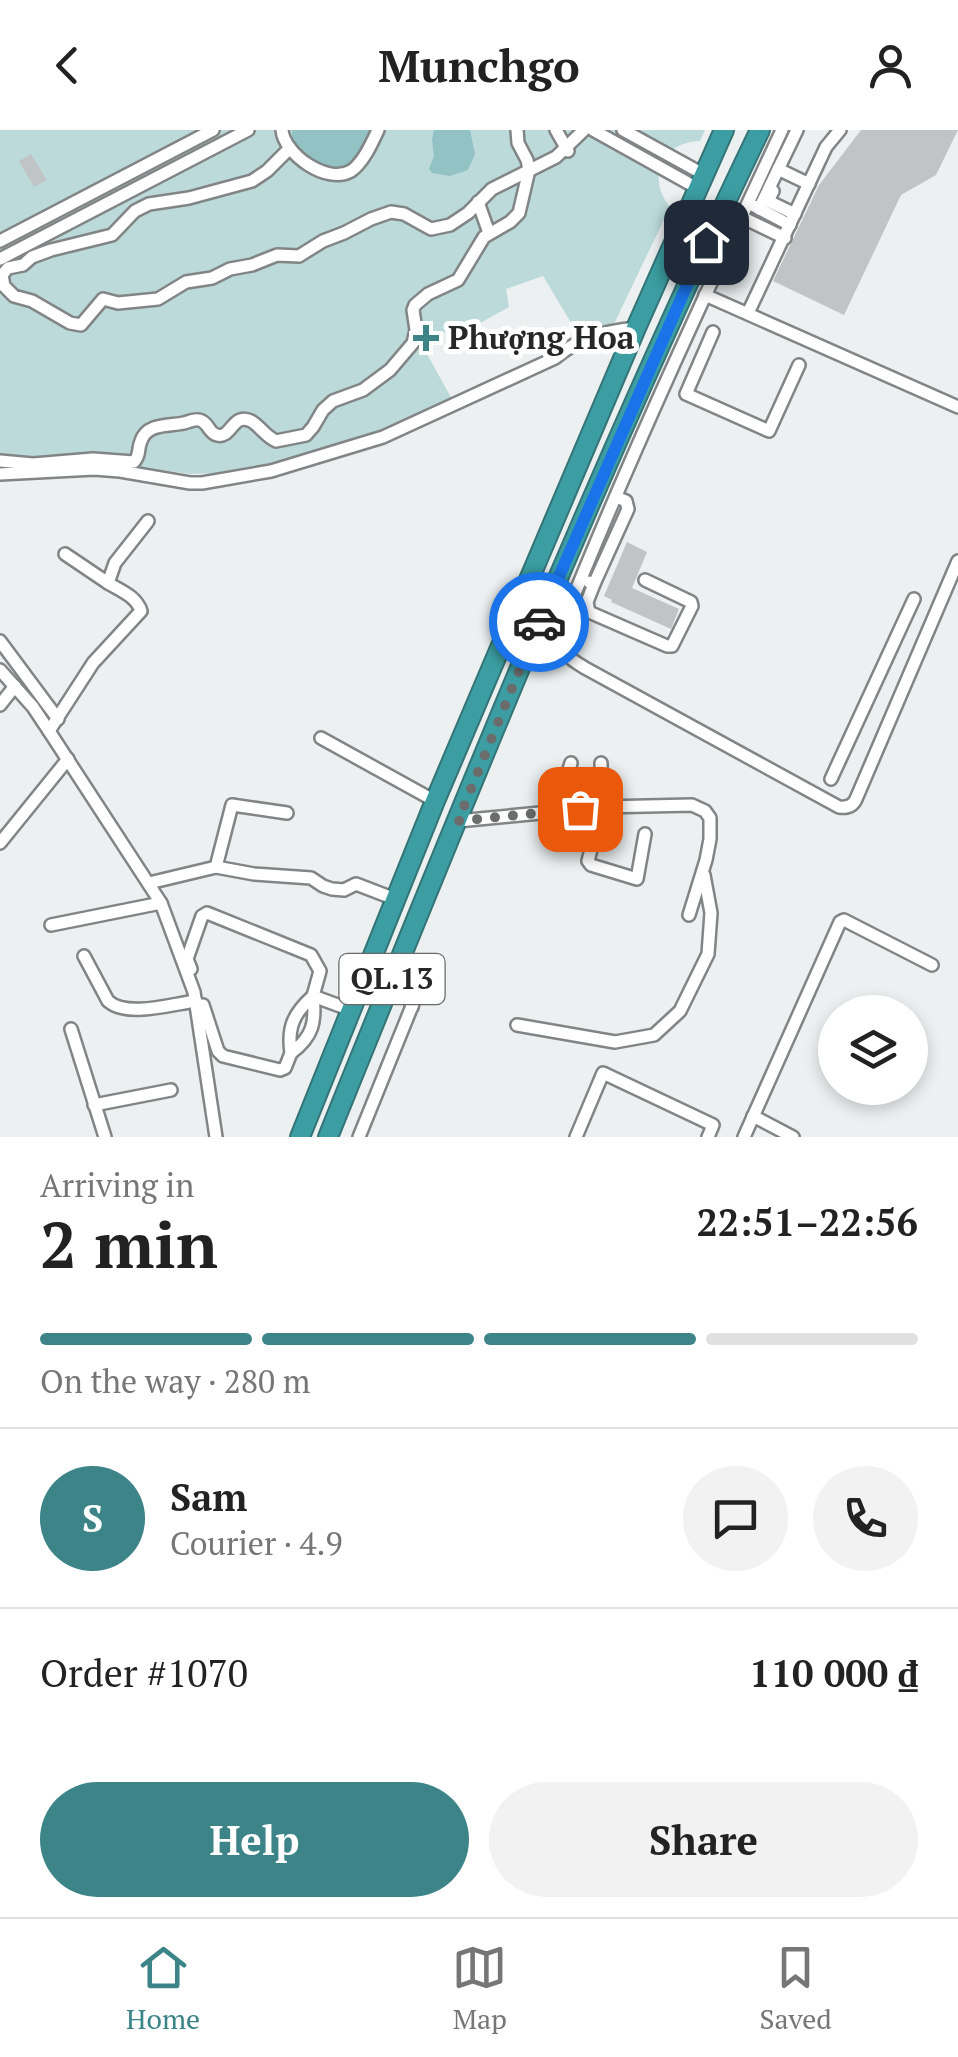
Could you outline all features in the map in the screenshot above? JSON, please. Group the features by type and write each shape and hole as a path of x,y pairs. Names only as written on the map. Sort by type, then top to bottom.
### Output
{"highway":[{"name":"QL.13","path":"300,1137 435,801 724,130"},
{"name":"QL.13","path":"328,1137 523,659 686,284 760,130"}],"street":[{"path":"1,251 145,165 213,130"},
{"path":"1,251 153,180 248,130"},
{"path":"282,130 282,138 301,158 334,174 344,174 356,167 378,130"},
{"path":"0,461 134,462 139,457 140,442 149,430 196,420 219,436 242,419 254,423 276,441 306,434 327,406 374,384 402,358 415,337 415,305 422,297 458,280 481,241 519,213 529,170 517,130"},
{"path":"556,130 568,151"},
{"path":"290,148 252,182 150,204 135,211 112,235 44,252 23,265 8,268 1,273 4,286 14,296 30,300 78,326 84,324 103,298 118,303 158,299 186,282 212,278 273,256 298,256 391,212 404,214 432,229 444,227 462,218 492,188 568,151 584,130"},
{"path":"593,130 700,181"},
{"path":"623,130 700,181"},
{"path":"754,206 782,130"},
{"path":"793,220 768,201 797,130"},
{"path":"748,314 826,147 840,130"},
{"path":"145,165 153,180"},
{"path":"781,170 742,217 705,295 569,609 559,636 561,648 569,658 839,807 850,806 958,561"},
{"path":"781,170 808,184"},
{"path":"726,201 793,220"},
{"path":"726,201 742,217 785,238"},
{"path":"478,202 490,233"},
{"path":"705,295 958,407"},
{"path":"0,474 107,470 190,483 271,471 383,437 555,358 574,342 604,332 636,328"},
{"path":"686,394 713,332"},
{"path":"665,385 769,431 799,364"},
{"path":"616,497 626,501 628,509 594,584 587,609 672,646 691,602 645,580"},
{"path":"108,583 115,563 148,521"},
{"path":"49,730 93,663 141,612 131,596 65,554"},
{"path":"581,580 594,584"},
{"path":"831,779 914,599"},
{"path":"523,659 569,609"},
{"path":"0,641 58,719"},
{"path":"892,651 915,662"},
{"path":"0,670 49,730 162,904 220,1054 272,1070 285,1068 291,1054 306,1042 316,1016 313,996 320,971 313,957 207,913 202,914 185,959"},
{"path":"0,706 15,686"},
{"path":"321,738 435,801"},
{"path":"2,834 68,759"},
{"path":"558,811 558,790 572,763"},
{"path":"601,764 602,807 588,862 637,879 645,834"},
{"path":"216,867 232,805 287,813"},
{"path":"458,821 602,807 692,805 710,818 710,838 690,916"},
{"path":"148,884 216,867 311,878 332,889 344,890 356,884 396,899"},
{"path":"517,1026 616,1042 654,1035 668,1024 680,1011 708,954 711,914 703,870"},
{"path":"52,925 162,904"},
{"path":"744,1137 840,922 844,920 932,965"},
{"path":"84,956 113,1006 127,1010 196,1001"},
{"path":"398,964 412,1007"},
{"path":"364,1135 427,969"},
{"path":"190,973 216,1137"},
{"path":"313,996 351,1010"},
{"path":"291,1054 288,1036 298,1009 313,996"},
{"path":"71,1029 106,1137"},
{"path":"576,1137 603,1073 714,1125 708,1137"},
{"path":"94,1105 171,1090"},
{"path":"754,1116 793,1137"}],"shaded area":[{"path":"0,130 705,130 700,141 676,148 662,163 659,184 670,207 614,324 579,336 543,276 506,289 509,307 462,333 457,325 422,345 453,401 372,435 294,459 219,473 190,474 119,464 0,468"},
{"path":"292,130 370,130 350,164 332,168 304,155"},
{"path":"434,130 470,130 475,154 468,170 450,176 432,173 429,169 434,156"}],"building":[{"path":"861,130 958,130 936,175 901,195 844,315 773,281 819,185"},
{"path":"31,154 47,180 34,187 19,161"},
{"path":"627,542 647,552 632,588 679,609 671,629 604,596"}],"way so far":[{"path":"539,622 458,821 580,809"}],"place":[{"name":"Phượng Hoa","path":"426,338"}],"route":[{"path":"539,622 706,242"}]}
